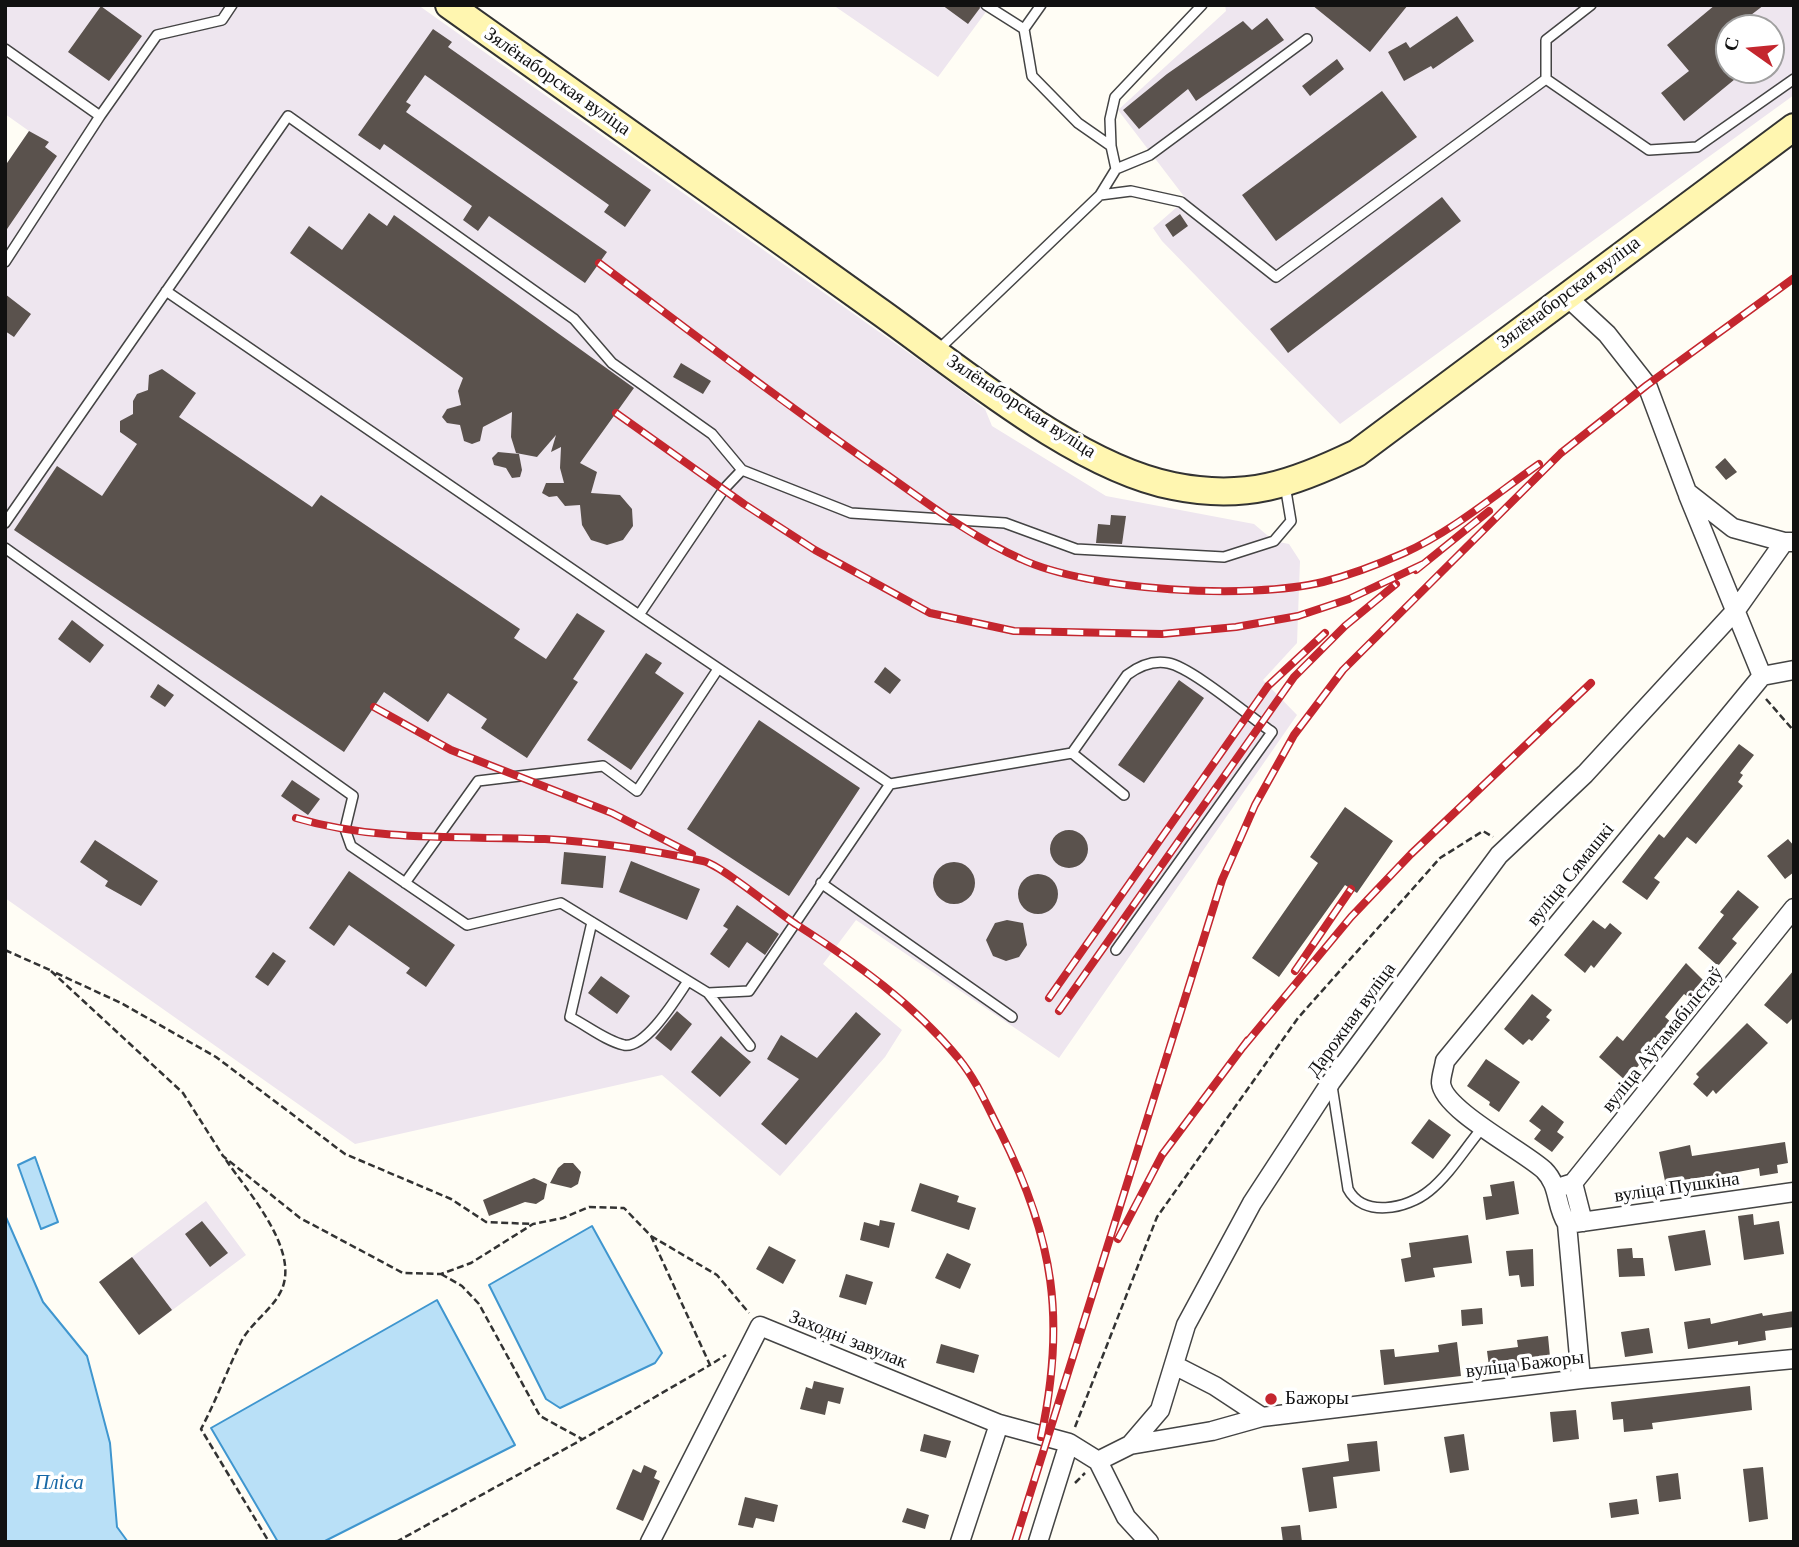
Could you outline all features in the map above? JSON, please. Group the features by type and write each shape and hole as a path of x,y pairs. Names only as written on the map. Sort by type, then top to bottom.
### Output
{"main road":[{"name":"Зялёнаборская вуліца","path":"449,5 1050,430 1108,464 1171,486 1205,491 1240,493 1285,485 1357,453 1565,295 1794,127"}],"street":[{"path":"1565,295 1607,334 1647,385 1687,492 1762,676 1794,670"},
{"path":"1687,492 1733,528 1789,542"},
{"name":"Дарожная вуліца","path":"1098,1461 1130,1445 1160,1410 1186,1325 1252,1203 1331,1082 1506,846 1585,774 1736,610 1789,542"},
{"name":"вуліца Сямашкі","path":"1565,1186 1483,1127 1446,1096 1441,1084 1445,1061 1762,676"},
{"name":"вуліца Аўтамабілістаў","path":"1565,1186 1794,908"},
{"path":"1565,1186 1575,1223 1581,1379"},
{"name":"вуліца Пушкіна","path":"1575,1223 1794,1192"},
{"path":"650,1542 757,1332"},
{"name":"Заходні завулак","path":"757,1332 999,1424 1069,1443"},
{"name":"вуліца Бажоры","path":"1130,1445 1212,1431 1262,1417 1581,1379 1794,1359"},
{"path":"1174,1365 1215,1386 1262,1417"},
{"path":"960,1542 999,1424"},
{"path":"1038,1542 1069,1443 1098,1461 1126,1517 1149,1542"}],"lane":[{"path":"5,262 100,116 157,35 222,20 232,5"},
{"path":"986,5 1024,29"},
{"path":"1041,5 1024,29 1032,76 1078,123 1111,146"},
{"path":"1116,169 1111,146 1111,107 1115,97 1202,5"},
{"path":"1546,79 1546,40 1591,5"},
{"path":"936,351 1100,195 1116,169 1150,155 1307,39"},
{"path":"5,49 100,116"},
{"path":"1100,195 1131,191 1181,202 1276,277 1546,79"},
{"path":"1546,79 1649,150 1697,147 1794,79"},
{"path":"5,523 288,116 574,319 612,363 712,434 742,470 851,513 1005,523 1076,549 1224,557 1274,541 1292,521 1285,485"},
{"path":"166,291 890,784 1072,753 1127,675 1138,667 1154,662 1170,663 1191,674 1272,732 1116,950"},
{"path":"639,615 724,489 742,470"},
{"path":"5,548 353,796 345,829 351,846 467,925 561,903 708,993 750,1046"},
{"path":"405,883 478,781 603,766 637,791 718,669"},
{"path":"1072,753 1124,795"},
{"path":"708,993 749,991 890,784"},
{"path":"821,883 1012,1017"},
{"path":"592,922 570,1017 624,1045 634,1044 645,1038 688,981"},
{"path":"1331,1082 1348,1189 1354,1202 1370,1209 1397,1205 1429,1191 1483,1127"}],"path":[{"path":"1762,676 1767,701 1794,731"},
{"path":"1069,1443 1157,1217 1298,1018 1440,858 1483,831 1506,846"},
{"path":"5,950 121,1003 216,1057 345,1154 451,1199 486,1222 533,1224 589,1207 624,1208 651,1236 717,1275 757,1332 710,1365 583,1439 396,1542"},
{"path":"51,971 183,1093 279,1241 285,1270 282,1289 243,1338 222,1391 201,1429 269,1542"},
{"path":"223,1156 300,1217 403,1273 441,1274 471,1263 533,1224"},
{"path":"651,1236 710,1365"},
{"path":"441,1274 462,1286 479,1304 540,1416 583,1439"}],"shaded area":[{"path":"5,5 418,5 937,373 985,409 992,426 1106,496 1254,524 1274,541 1289,544 1300,561 1297,643 1263,680 1297,715 1059,1058 856,920 823,964 902,1030 885,1057 780,1176 662,1075 355,1144 5,898 5,166 29,131 5,114"},
{"path":"833,5 991,5 938,77"},
{"path":"1225,5 1794,5 1794,95 1340,424 1162,241 1153,228 1186,199 1118,110 1226,11"},
{"path":"206,1201 246,1255 139,1335 99,1282"}],"water":[{"path":"35,1157 58,1222 41,1229 18,1165"},
{"name":"Пліса","path":"5,1215 43,1302 87,1356 110,1443 117,1527 128,1542 5,1542"},
{"path":"592,1226 662,1353 655,1363 560,1408 546,1399 489,1285"},
{"path":"437,1300 515,1445 323,1542 278,1542 211,1428"}],"building":[{"path":"942,5 979,5 980,8 968,24"},
{"path":"1312,5 1408,5 1370,52"},
{"path":"1715,5 1764,5 1752,14 1715,14 1715,84 1729,84 1684,121 1661,93 1689,71 1667,45"},
{"path":"101,6 142,36 109,81 68,52"},
{"path":"1457,16 1474,41 1433,69 1431,66 1404,81 1388,52 1406,42 1410,48"},
{"path":"1267,18 1284,40 1196,101 1188,89 1139,129 1123,110 1167,74 1243,21 1252,30"},
{"path":"433,29 452,42 448,47 651,190 625,227 604,212 609,205 425,75 406,102 411,105 406,112 607,252 585,283 489,216 478,231 463,220 472,206 384,144 380,150 358,135"},
{"path":"1337,59 1344,69 1310,96 1302,86"},
{"path":"1382,91 1417,137 1276,241 1242,195"},
{"path":"29,131 49,142 45,147 57,156 5,232 5,166"},
{"path":"1442,197 1461,221 1288,353 1270,329"},
{"path":"369,213 387,226 394,215 634,388 580,463 597,472 591,493 620,495 632,509 633,526 623,540 607,545 591,540 582,525 580,505 565,506 557,496 549,497 542,493 546,483 564,483 560,468 561,447 551,452 556,435 537,457 516,453 511,437 512,412 483,427 480,441 472,444 464,441 460,425 447,423 442,417 447,409 461,405 458,391 463,378 290,253 309,226 342,250"},
{"path":"1180,214 1188,226 1173,237 1165,225"},
{"path":"5,294 31,314 14,337 5,331"},
{"path":"681,363 711,381 703,394 673,377"},
{"path":"162,369 196,393 179,417 312,507 321,495 520,629 514,638 546,659 577,613 605,631 573,679 578,682 527,758 481,728 487,719 448,693 428,722 384,692 344,752 14,530 57,466 102,496 137,444 120,432 120,421 133,414 133,401 137,394 148,390 149,375"},
{"path":"498,452 519,454 522,470 520,477 512,478 506,468 494,465 492,458"},
{"path":"1725,458 1737,472 1726,480 1715,467"},
{"path":"1111,515 1126,516 1122,544 1096,543 1098,524 1110,525"},
{"path":"72,620 104,645 90,663 58,639"},
{"path":"646,653 662,663 655,673 684,693 631,770 587,740"},
{"path":"885,667 901,680 890,694 874,682"},
{"path":"1179,680 1204,698 1144,783 1118,765"},
{"path":"158,684 174,695 165,707 150,697"},
{"path":"759,720 860,788 789,896 687,829"},
{"path":"1739,744 1754,755 1740,773 1743,775 1738,782 1743,786 1696,844 1687,837 1654,878 1660,882 1647,900 1622,882 1659,834 1664,838"},
{"path":"292,780 320,799 308,815 281,796"},
{"path":"1345,807 1393,841 1357,893 1345,885 1279,977 1252,958 1318,863 1310,857"},
{"path":"1069,830 1082,836 1088,849 1082,862 1069,868 1056,862 1050,849 1056,836"},
{"path":"1788,839 1794,846 1794,872 1785,879 1767,856"},
{"path":"95,840 158,881 141,906 105,886 108,881 80,862"},
{"path":"564,852 606,856 603,888 561,884"},
{"path":"631,861 700,889 687,920 619,892"},
{"path":"954,862 969,868 975,883 969,898 954,904 939,898 933,883 939,868"},
{"path":"349,871 455,945 426,987 406,973 410,968 349,925 334,946 309,928"},
{"path":"1038,874 1052,880 1058,894 1052,908 1038,914 1024,908 1018,894 1024,880"},
{"path":"1738,890 1759,907 1732,939 1737,943 1718,966 1698,948 1724,915 1720,912"},
{"path":"737,905 779,934 765,955 747,942 729,968 710,954 728,929 723,926"},
{"path":"1007,920 1023,923 1027,945 1019,957 1006,961 993,956 986,940 995,923"},
{"path":"1593,920 1605,929 1610,923 1622,933 1594,968 1591,965 1585,973 1564,955"},
{"path":"273,952 286,961 268,986 255,977"},
{"path":"1686,963 1705,982 1691,999 1684,994 1665,1017 1672,1023 1658,1040 1654,1037 1639,1057 1643,1060 1626,1081 1599,1057 1617,1036 1623,1041"},
{"path":"1794,970 1794,1017 1787,1024 1764,1005"},
{"path":"601,976 630,996 617,1014 588,993"},
{"path":"1532,994 1552,1010 1546,1017 1550,1020 1532,1041 1529,1039 1523,1045 1504,1029"},
{"path":"677,1011 692,1024 671,1051 655,1038"},
{"path":"856,1012 881,1034 786,1145 761,1124 799,1079 767,1059 781,1035 817,1058"},
{"path":"1747,1023 1768,1043 1716,1094 1713,1090 1707,1097 1693,1084 1699,1077 1696,1074"},
{"path":"721,1036 751,1062 720,1097 691,1072"},
{"path":"1486,1059 1520,1082 1499,1112 1467,1086"},
{"path":"1542,1105 1564,1122 1557,1132 1564,1137 1552,1152 1534,1139 1541,1130 1529,1121"},
{"path":"1429,1119 1451,1135 1433,1159 1411,1143"},
{"path":"1785,1142 1788,1163 1777,1165 1778,1173 1760,1176 1759,1168 1727,1174 1728,1180 1711,1183 1710,1176 1666,1186 1659,1152 1690,1145 1692,1156"},
{"path":"564,1163 573,1163 581,1172 578,1184 571,1188 550,1183"},
{"path":"534,1178 547,1184 544,1199 536,1204 525,1202 489,1216 483,1200"},
{"path":"1514,1181 1519,1214 1486,1220 1483,1197 1492,1196 1490,1185"},
{"path":"920,1183 959,1196 957,1202 976,1208 969,1230 911,1211"},
{"path":"1753,1214 1754,1225 1779,1221 1784,1254 1744,1260 1738,1216"},
{"path":"880,1220 895,1223 889,1248 860,1240 864,1222 879,1226"},
{"path":"202,1221 228,1253 210,1267 185,1234"},
{"path":"1705,1230 1711,1265 1675,1271 1668,1236"},
{"path":"1468,1235 1472,1263 1433,1268 1435,1277 1405,1282 1401,1259 1411,1257 1409,1243"},
{"path":"769,1246 796,1260 783,1284 756,1269"},
{"path":"1632,1248 1633,1258 1643,1258 1645,1276 1619,1277 1617,1249"},
{"path":"1533,1249 1534,1286 1521,1287 1519,1275 1509,1276 1506,1251"},
{"path":"947,1253 971,1264 960,1289 935,1278"},
{"path":"132,1257 172,1310 139,1335 99,1282"},
{"path":"846,1274 873,1282 866,1305 839,1297"},
{"path":"1482,1308 1483,1324 1462,1326 1461,1310"},
{"path":"1794,1311 1794,1327 1765,1331 1766,1340 1738,1345 1738,1341 1688,1349 1684,1322 1710,1318 1711,1324 1762,1313 1763,1316"},
{"path":"1649,1328 1653,1353 1625,1357 1621,1332"},
{"path":"1548,1336 1551,1367 1490,1374 1487,1351 1518,1347 1517,1340"},
{"path":"1457,1342 1461,1376 1384,1385 1380,1350 1394,1349 1395,1357 1439,1352 1438,1345"},
{"path":"941,1344 979,1355 974,1373 936,1363"},
{"path":"814,1381 844,1388 840,1404 828,1401 825,1415 800,1409 806,1387 812,1389"},
{"path":"1750,1386 1752,1410 1652,1423 1653,1429 1624,1432 1623,1419 1613,1420 1611,1402"},
{"path":"1576,1410 1579,1439 1553,1442 1550,1412"},
{"path":"924,1434 951,1441 946,1458 920,1451"},
{"path":"1464,1434 1469,1470 1450,1473 1444,1437"},
{"path":"1377,1441 1380,1471 1333,1477 1337,1508 1309,1512 1302,1468 1349,1461 1347,1444"},
{"path":"644,1465 657,1471 654,1478 660,1481 643,1521 616,1509 633,1469 641,1473"},
{"path":"1763,1467 1768,1519 1749,1522 1743,1469"},
{"path":"1678,1473 1681,1499 1659,1502 1656,1476"},
{"path":"745,1497 778,1505 774,1522 756,1518 753,1528 738,1525"},
{"path":"1637,1499 1639,1514 1611,1518 1609,1503"},
{"path":"907,1508 929,1515 925,1529 902,1522"},
{"path":"1300,1525 1302,1542 1283,1542 1281,1527"}],"railway":[{"path":"599,263 806,417 964,528 1021,559 1087,579 1127,585 1213,591 1292,587 1323,582 1375,565 1422,544 1457,523 1539,464"},
{"path":"1015,1542 1222,880 1255,805 1294,735 1343,670 1561,453 1647,385 1794,278"},
{"path":"616,413 744,504 815,550 930,613 1014,631 1162,634 1236,627 1298,616 1349,599 1423,564"},
{"path":"1416,570 1489,511"},
{"path":"1059,1011 1294,677 1345,626 1396,584"},
{"path":"1049,998 1268,686 1325,633"},
{"path":"1243,1047 1351,917 1411,854 1591,683"},
{"path":"374,707 451,750 612,813 692,854"},
{"path":"296,818 357,831 419,836 565,840 703,861 735,880 841,954 904,1003 942,1039 965,1067 1001,1133 1033,1209 1044,1245 1053,1317 1053,1355 1041,1437"},
{"path":"1295,971 1351,889"},
{"path":"1118,1239 1162,1155 1248,1040"}],"place":[{"name":"Бажоры","path":"1271,1399"}]}
